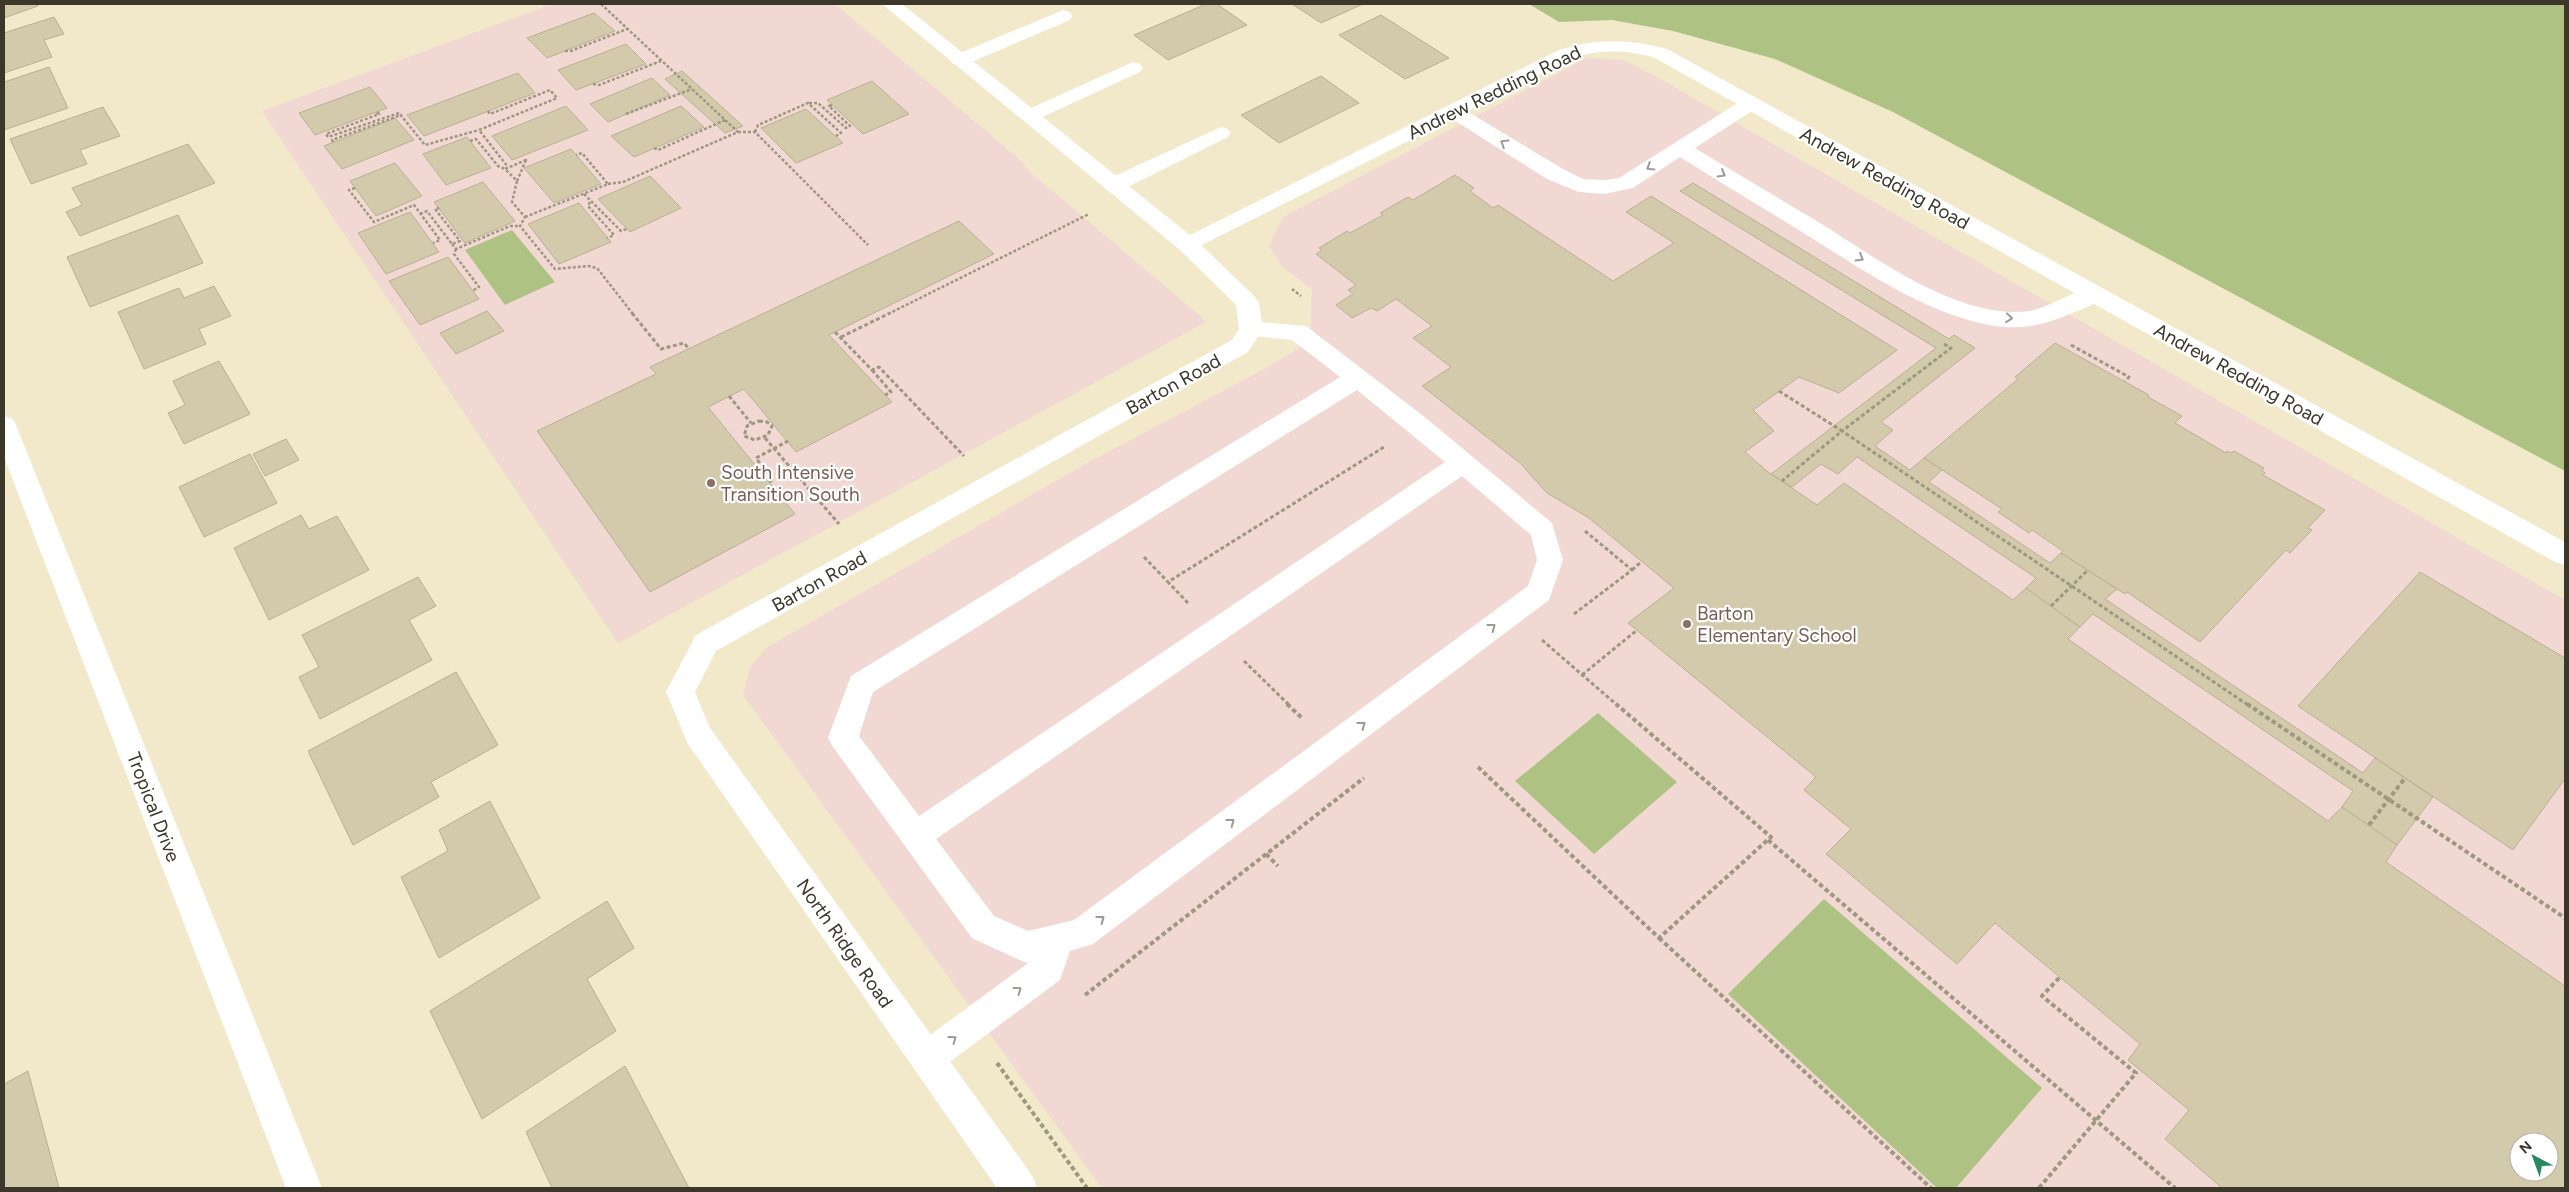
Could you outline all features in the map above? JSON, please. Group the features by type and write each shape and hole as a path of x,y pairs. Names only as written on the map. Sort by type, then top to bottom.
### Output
{"street":[{"path":"891,4 1188,245 1247,303 1251,328 1298,332 1358,378 1462,462 1542,530 1550,560 1539,592 1082,934 1027,947 983,927 843,738 861,685 1358,378"},
{"path":"960,60 1063,16"},
{"name":"Andrew Redding Road","path":"1188,245 1566,54 1586,47 1611,44 1636,46 1660,53 2565,555"},
{"path":"1029,116 1133,68"},
{"path":"1453,111 1555,174 1579,185 1604,188 1625,183 1751,103"},
{"path":"1114,185 1221,133"},
{"path":"1680,148 1882,271 1926,295 1970,312 2015,320 2056,312 2094,293"},
{"name":"Barton Road","path":"680,692 706,644 1240,346 1251,328"},
{"name":"Tropical Drive","path":"4,425 304,1188"},
{"path":"915,836 1462,462"},
{"name":"North Ridge Road","path":"680,692 698,735 1019,1188"},
{"path":"927,1058 1048,969 1058,940"}],"path":[{"path":"600,4 738,132"},
{"path":"565,51 571,51 627,29"},
{"path":"593,84 599,85 661,60"},
{"path":"626,114 631,114 692,89"},
{"path":"377,112 379,114 326,134 328,137 390,114 401,115 425,145 479,130 557,98 550,90 490,114 488,111"},
{"path":"808,103 841,133 836,136"},
{"path":"755,132 758,125 808,103 818,103 846,128 850,126 829,106 832,105"},
{"path":"333,142 332,140 401,115"},
{"path":"654,148 658,150 725,120"},
{"path":"479,130 517,181"},
{"path":"520,226 525,217 608,184 623,182 738,132 755,132 868,245"},
{"path":"470,141 476,139 498,166 507,168 526,160 517,181 512,202 525,217"},
{"path":"576,155 582,153 608,184"},
{"path":"355,188 349,190 374,222 414,205 440,240 433,243"},
{"path":"584,194 590,202 596,203 622,231 627,228"},
{"path":"590,202 588,206 614,235 607,238"},
{"path":"438,208 435,209 460,241 452,244"},
{"path":"420,214 427,211 456,249"},
{"path":"841,337 1088,214"},
{"path":"456,249 510,226 520,226"},
{"path":"520,226 555,269 588,266 596,268 662,349 684,343 689,349"},
{"path":"456,249 454,254 479,287 472,291"},
{"path":"2025,318 2128,377 2125,381"},
{"path":"835,332 891,392 885,395"},
{"path":"1782,481 1951,348 1943,343"},
{"path":"872,370 879,366 966,458"},
{"path":"1779,391 2565,918"},
{"path":"729,396 751,423"},
{"path":"759,421 770,424 770,433 765,438 751,440 744,436 745,429 751,423 759,421"},
{"path":"765,438 841,526"},
{"path":"770,482 773,480 756,458 788,441"},
{"path":"1193,607 1168,582 1387,445"},
{"path":"1632,570 1641,562"},
{"path":"2051,606 2088,570"},
{"path":"1582,675 1638,630"},
{"path":"1541,640 1771,837 1659,938"},
{"path":"1244,660 1306,722"},
{"path":"1478,767 1659,938 1931,1188"},
{"path":"1081,997 1364,778"},
{"path":"2369,825 2405,778"},
{"path":"1768,840 2175,1188"},
{"path":"1266,854 1278,866"},
{"path":"2039,1188 2137,1071 2042,996 2060,977"},
{"path":"1004,1057 996,1063 1087,1188"}],"shaded area":[{"name":"South Intensive Transition South","path":"552,4 835,4 1017,157 1030,172 1205,320 1204,323 618,643 262,111"},
{"name":"Barton Elementary School","path":"1587,58 1624,60 1662,80 2565,600 2565,1188 1102,1188 743,695 750,668 766,648 1089,462 1270,366 1310,341 1312,290 1282,266 1269,246 1283,217"}],"green space":[{"path":"1529,4 2565,4 2565,471 1893,112 1775,59 1673,31 1612,20 1559,22"},
{"path":"512,230 555,282 505,305 465,250"},
{"path":"1598,713 1677,782 1594,854 1515,781"},
{"path":"1824,899 2042,1088 1956,1188 1937,1188 1728,994"}],"building":[{"path":"4,4 37,4 38,6 4,18"},
{"path":"1206,4 1217,4 1247,25 1168,60 1134,35"},
{"path":"1292,4 1363,4 1321,23"},
{"path":"594,13 615,31 547,58 527,38"},
{"path":"1381,15 1449,58 1405,79 1339,35"},
{"path":"54,17 64,34 44,40 52,57 4,73 4,33"},
{"path":"626,44 646,64 576,90 558,70"},
{"path":"49,67 68,108 4,130 4,82"},
{"path":"682,71 743,126 725,133 665,79"},
{"path":"518,73 535,93 424,136 407,115"},
{"path":"1321,76 1359,103 1279,143 1241,115"},
{"path":"652,78 670,95 608,122 590,104"},
{"path":"872,81 909,114 863,134 827,100"},
{"path":"370,87 387,108 315,135 299,113"},
{"path":"566,106 588,130 512,160 492,136"},
{"path":"681,106 704,127 634,157 611,136"},
{"path":"103,107 120,136 80,150 87,164 31,184 10,139"},
{"path":"806,109 843,143 796,163 761,128"},
{"path":"395,118 414,140 342,169 324,146"},
{"path":"467,137 491,168 446,185 423,154"},
{"path":"188,144 215,183 80,236 66,212 82,205 72,188"},
{"path":"571,149 601,184 554,203 524,168"},
{"path":"395,163 422,196 376,216 350,181"},
{"path":"1455,175 1474,188 1470,191 1493,208 1498,205 1613,281 1674,243 1626,212 1651,196 1897,350 1839,393 1799,377 1753,410 1774,431 1745,452 1768,472 1817,505 1844,483 2013,600 2026,588 2080,627 2068,639 2328,821 2342,807 2369,825 2397,845 2386,862 2565,986 2565,1188 2222,1188 2165,1139 2189,1110 2128,1060 2140,1044 1995,923 1957,964 1826,854 1851,829 1804,790 1816,777 1628,623 1674,588 1589,518 1547,493 1520,463 1422,386 1451,367 1413,338 1432,326 1396,299 1377,311 1371,308 1352,318 1336,305 1353,294 1348,290 1356,285 1316,254 1322,250 1319,248 1347,231 1350,233 1383,215 1380,213 1408,197 1413,200"},
{"path":"650,176 681,208 630,232 598,199"},
{"path":"483,182 515,221 465,243 434,202"},
{"path":"1693,183 1949,339 1954,335 1975,348 1881,422 1893,430 1875,446 1910,470 1924,458 1942,470 1929,482 2050,563 2061,553 2117,589 2105,599 2363,773 2375,758 2433,797 2397,845 2342,807 2353,791 2093,614 2080,627 2026,588 2036,578 1857,457 1838,474 1821,464 1792,487 1771,474 1936,348 1680,191"},
{"path":"579,203 611,242 559,264 528,224"},
{"path":"410,212 439,252 386,274 358,233"},
{"path":"178,215 203,263 90,307 67,257"},
{"path":"959,221 994,254 829,335 892,402 796,452 744,389 708,407 795,514 650,592 537,431 656,374 650,367"},
{"path":"448,257 479,299 420,325 389,281"},
{"path":"214,286 231,316 199,329 206,344 144,369 118,312 179,288 184,298"},
{"path":"487,311 504,331 456,354 440,333"},
{"path":"2055,343 2149,395 2148,397 2182,416 2175,423 2226,453 2227,451 2231,453 2234,451 2264,468 2262,470 2265,473 2263,475 2325,510 2308,528 2312,530 2290,553 2286,550 2200,642 2127,592 2125,594 2061,553 2063,551 2032,530 2029,533 1998,512 2002,509 1924,458 2018,379 2015,377"},
{"path":"219,361 250,414 184,444 168,413 185,405 173,381"},
{"path":"286,439 299,460 265,476 253,454"},
{"path":"250,454 277,503 204,537 179,487"},
{"path":"301,515 309,529 337,516 369,570 269,620 234,548"},
{"path":"2420,572 2565,658 2565,779 2513,850 2298,706"},
{"path":"418,577 436,606 409,620 432,660 320,719 299,677 319,667 302,635"},
{"path":"456,672 498,745 431,782 439,797 353,845 308,751"},
{"path":"490,801 540,898 439,958 401,877 448,851 439,830"},
{"path":"607,901 634,948 587,979 616,1031 482,1119 430,1011"},
{"path":"625,1066 689,1188 552,1188 526,1132"},
{"path":"28,1071 59,1188 4,1188 4,1084"}],"place":[{"name":"South Intensive Transition South","path":"711,483"},
{"name":"Barton Elementary School","path":"1687,624"}]}
